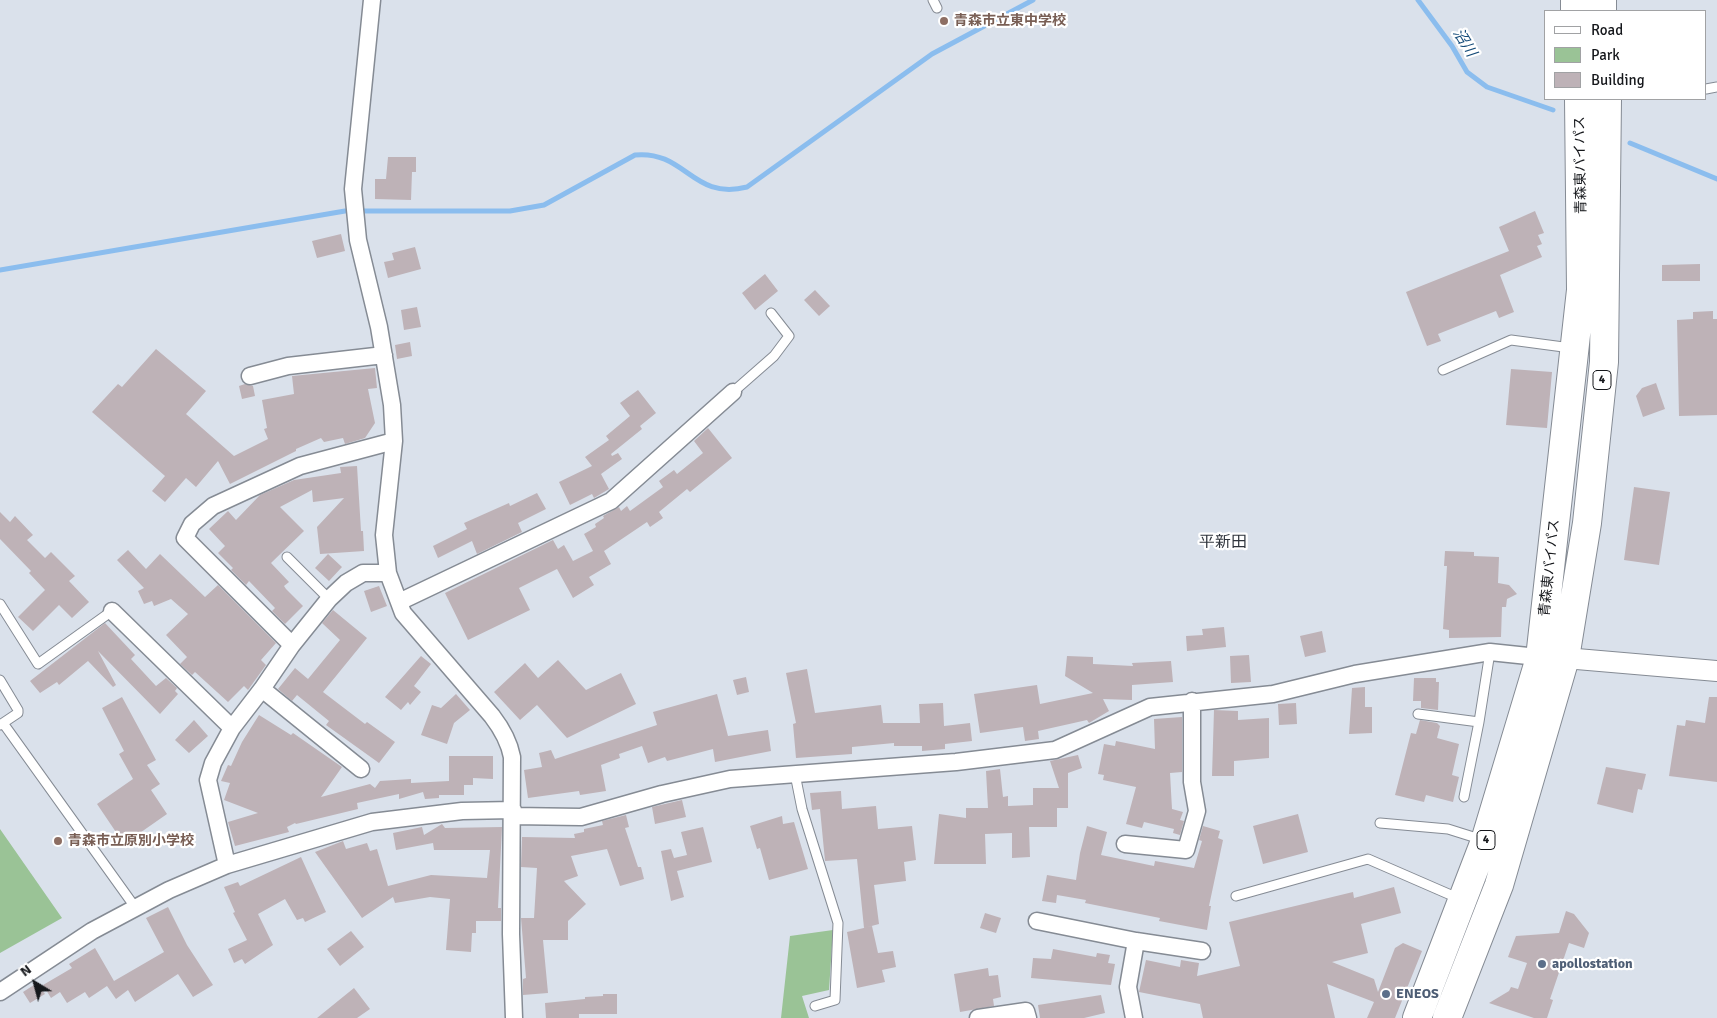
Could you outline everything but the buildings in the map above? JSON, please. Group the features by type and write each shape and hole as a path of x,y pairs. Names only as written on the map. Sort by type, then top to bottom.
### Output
{"highway":[{"name":"青森東バイパス","path":"1417,1018 1485,841 1552,658 1575,348 1582,290 1579,100"},
{"name":"青森東バイパス","path":"1447,1018 1499,885 1552,658 1587,523 1604,362 1607,100"}],"street":[{"path":"372,0 353,189 358,240 384,355 392,405 394,441 384,535 388,573 403,613 503,730 512,757 511,934 514,1018"},
{"path":"250,376 288,366 384,355"},
{"path":"399,602 611,501 733,392"},
{"path":"292,645 185,538 192,524 213,506 300,466 394,441"},
{"path":"227,865 208,780 213,763 232,728 292,645 330,599 346,583 363,574 388,573"},
{"path":"112,611 232,728"},
{"path":"0,992 92,931 135,907 227,865 372,822 462,811 581,817 662,794 730,779 956,762 1055,750 1150,707 1192,701 1273,694 1355,674 1490,652 1717,671"},
{"path":"262,689 361,769"},
{"path":"1125,844 1186,850 1197,811 1192,782 1192,701"},
{"path":"1037,921 1202,952"},
{"path":"1134,1018 1128,987 1136,941"},
{"path":"978,1018 1026,1011 1028,1018"}],"lane":[{"path":"733,392 774,356 789,336 771,313"},
{"path":"1443,370 1511,340 1575,348"},
{"path":"286,557 330,599"},
{"path":"0,604 38,664 112,611"},
{"path":"1464,797 1479,722 1490,652"},
{"path":"0,680 18,710 18,713 1,724 135,907"},
{"path":"1418,714 1479,722"},
{"path":"795,774 802,809 838,923 835,1000 815,1006"},
{"path":"1380,823 1448,829 1485,841"},
{"path":"1236,896 1368,859 1462,900"}],"green space":[{"path":"0,829 62,918 0,953"},
{"path":"833,930 829,990 802,996 809,1018 781,1018 790,936"}],"waterway":[{"path":"363,211 510,211 544,205 635,155 652,156 666,160 701,182 713,187 728,189 747,187 932,54 1033,0"},
{"name":"沼川","path":"1418,0 1452,46 1467,72 1487,87 1553,110"},
{"name":"沼川","path":"1630,143 1717,179"},
{"path":"0,270 345,211"}],"place":[{"name":"青森市立東中学校","path":"944,21"},
{"name":"青森市立原別小学校","path":"58,841"},
{"name":"apollostation","path":"1542,964"},
{"name":"ENEOS","path":"1386,994"}],"district":[{"name":"平新田","path":"1223,543"}]}
